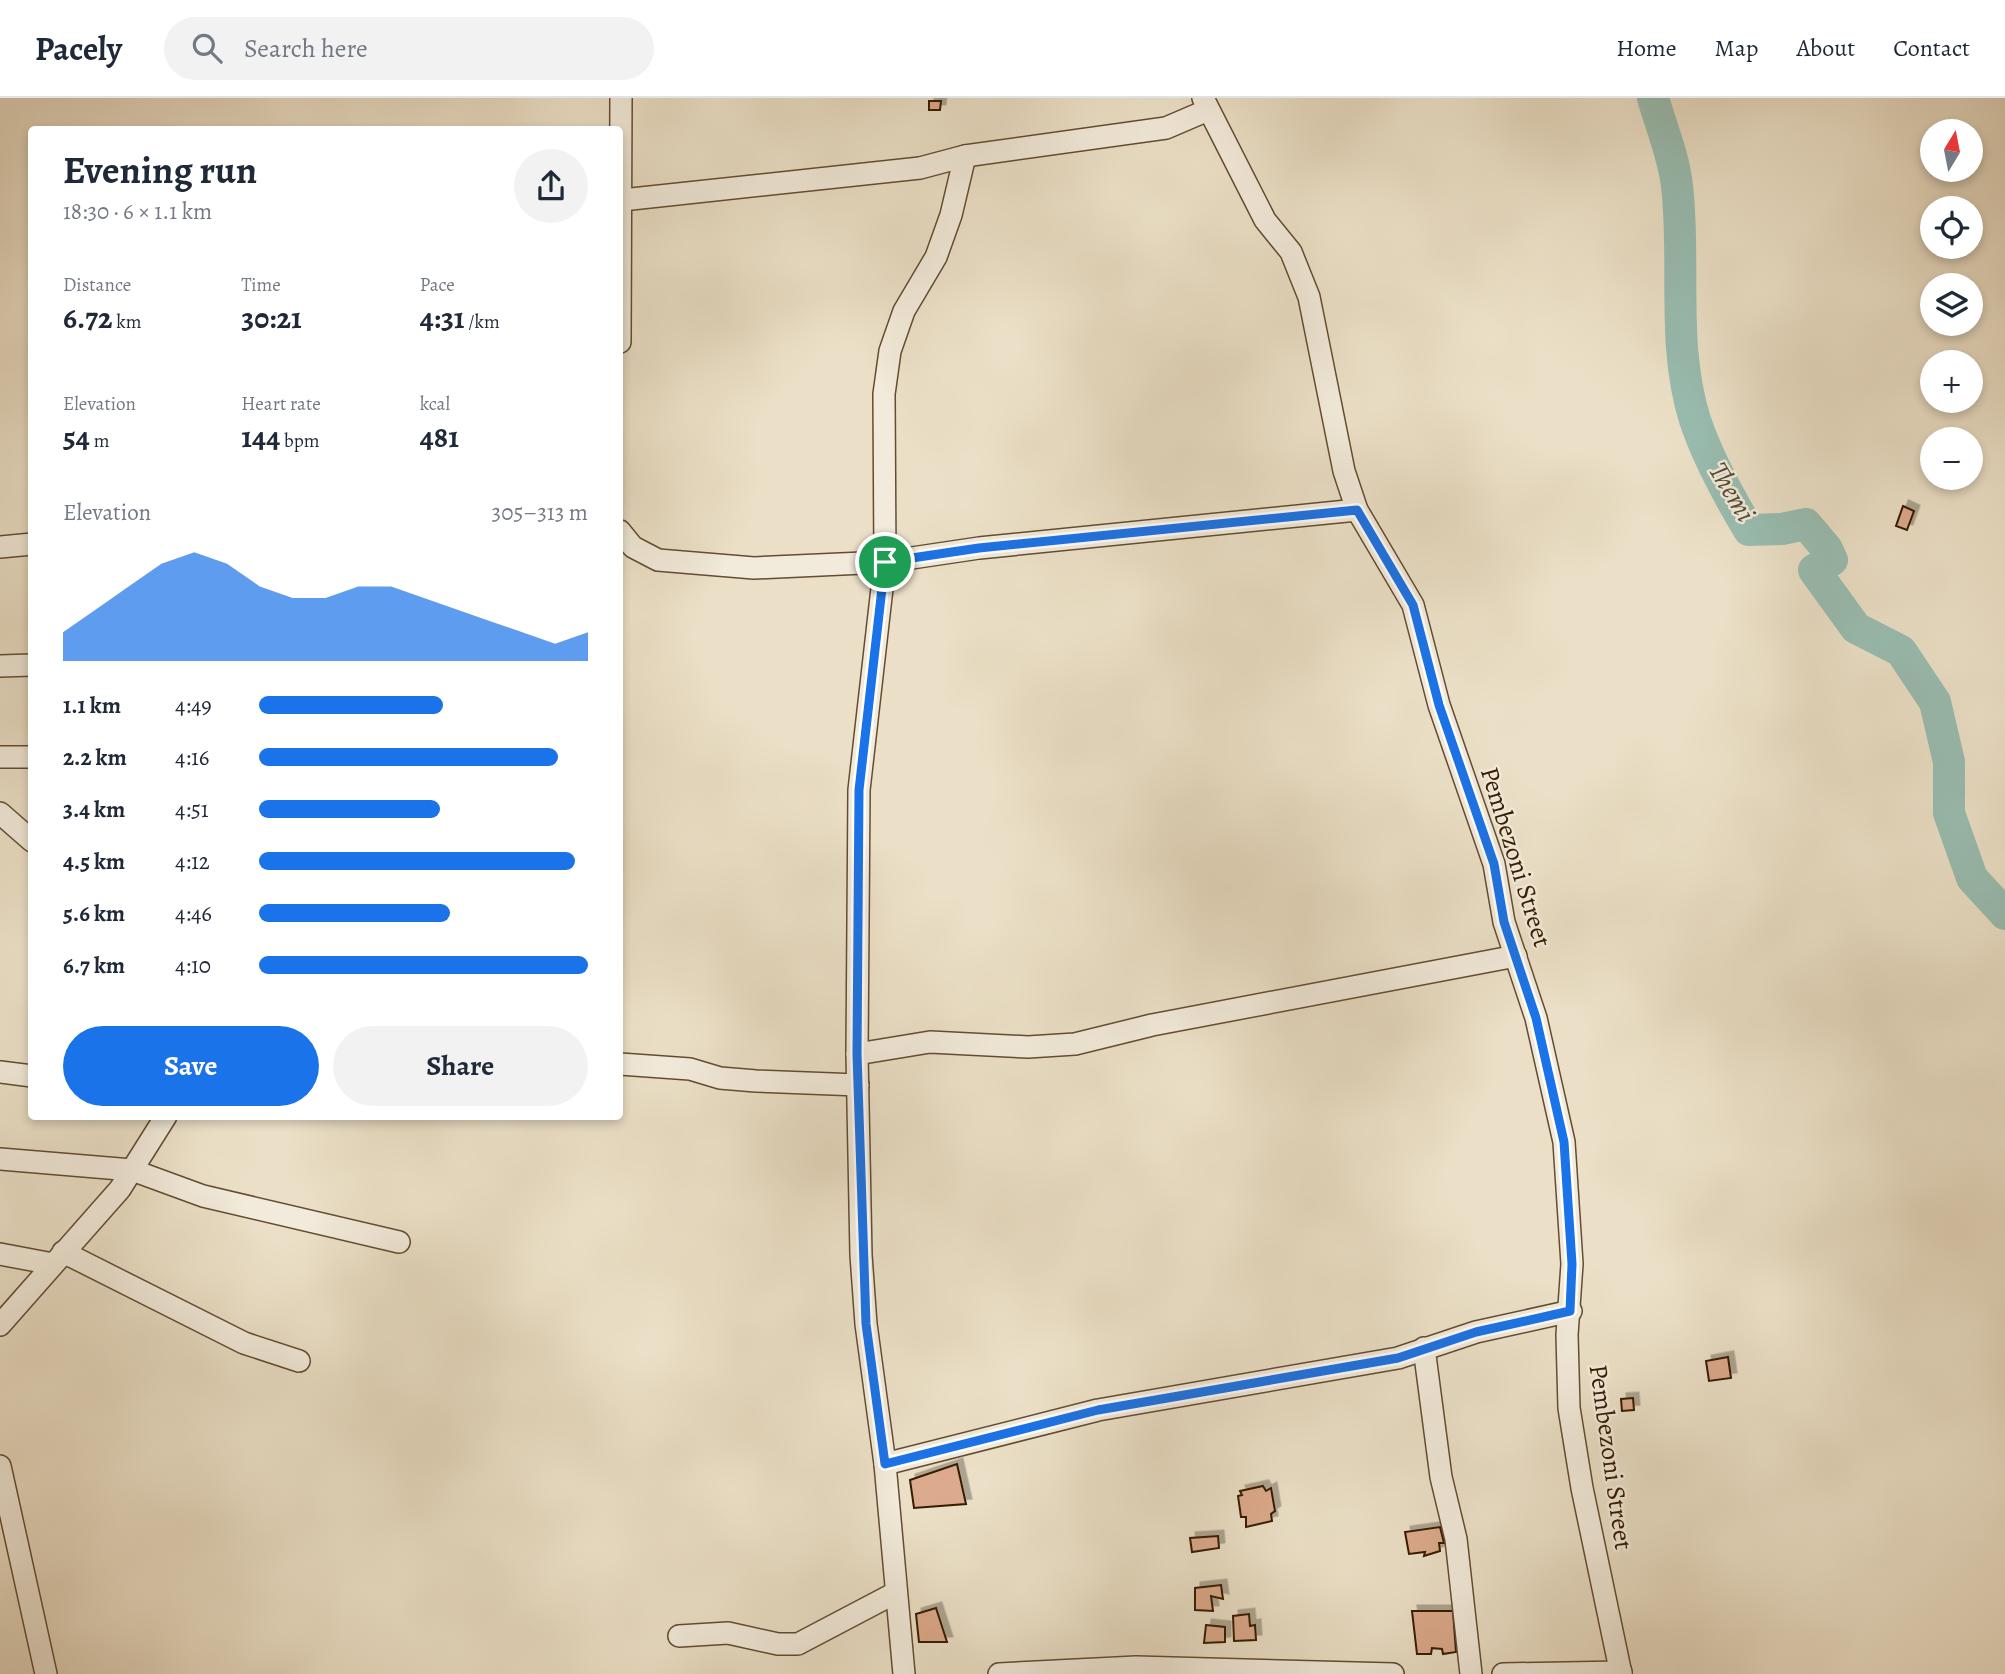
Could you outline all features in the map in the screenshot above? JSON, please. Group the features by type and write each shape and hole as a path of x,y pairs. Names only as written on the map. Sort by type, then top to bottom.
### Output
{"street":[{"path":"621,98 621,126"},
{"path":"623,200 895,172 965,156 1139,133 1166,128 1206,104"},
{"name":"Pembezoni Street","path":"1206,104 1265,220 1291,253 1308,297 1344,471 1357,510 1413,605 1439,705 1494,864 1504,922 1548,1065 1564,1142 1572,1264 1567,1335 1569,1408 1582,1488 1621,1673"},
{"path":"904,1674 885,1464 866,1324 857,1054 859,790 885,562 884,394 890,351 904,311 936,257 965,156"},
{"path":"623,538 633,547 658,560 754,568 885,562 979,548 1357,510"},
{"path":"0,547 28,544"},
{"path":"0,666 28,665"},
{"path":"0,757 28,757"},
{"path":"0,813 28,838"},
{"path":"857,1054 930,1042 1028,1047 1076,1044 1152,1025 1516,956"},
{"path":"623,1065 690,1069 720,1078 756,1082 858,1085"},
{"path":"0,1072 28,1076"},
{"path":"0,1325 120,1189 163,1120"},
{"path":"0,1159 132,1170 203,1196 399,1242"},
{"path":"0,1254 58,1258 244,1343 299,1361"},
{"path":"885,1464 1098,1410 1398,1358 1476,1332 1570,1311"},
{"path":"1424,1348 1441,1477 1456,1539 1471,1674"},
{"path":"0,1466 46,1674"},
{"path":"679,1636 728,1633 778,1644 799,1644 895,1593"},
{"path":"999,1674 1136,1667 1393,1674"},
{"path":"1503,1674 1621,1673"}],"building":[{"path":"929,101 941,101 940,110 929,110"},
{"path":"1903,506 1914,511 1907,530 1896,526"},
{"path":"1728,1357 1731,1378 1709,1381 1706,1361"},
{"path":"1633,1398 1634,1410 1622,1411 1621,1399"},
{"path":"957,1464 966,1504 914,1508 910,1480"},
{"path":"1263,1486 1266,1491 1271,1488 1275,1511 1271,1514 1272,1521 1246,1527 1246,1517 1241,1517 1238,1496 1242,1495 1240,1491"},
{"path":"1440,1527 1444,1543 1439,1543 1440,1551 1424,1556 1425,1552 1409,1554 1405,1532"},
{"path":"1218,1536 1219,1548 1192,1552 1190,1538"},
{"path":"1221,1585 1223,1599 1211,1596 1213,1611 1195,1610 1195,1588"},
{"path":"936,1608 947,1642 919,1642 916,1614"},
{"path":"1412,1611 1453,1611 1456,1652 1443,1654 1442,1649 1432,1648 1431,1654 1417,1654"},
{"path":"1249,1614 1250,1626 1255,1625 1256,1640 1234,1641 1233,1616"},
{"path":"1206,1625 1225,1627 1225,1642 1204,1643"}],"waterway":[{"name":"Themi","path":"1653,98 1675,175 1679,215 1683,362 1695,420 1706,449 1749,530 1782,529 1806,524 1827,549 1832,560 1814,570 1856,628 1901,651 1935,702 1949,762 1949,813 1972,878 2005,914"}],"route":[{"path":"1357,510 1413,605 1439,705 1494,864 1504,922 1536,1018 1554,1088 1564,1142 1572,1264 1570,1311 1435,1343 1398,1358 1098,1410 885,1464 866,1324 861,1255 857,1054 859,790 885,562 979,548 1357,510"}]}
